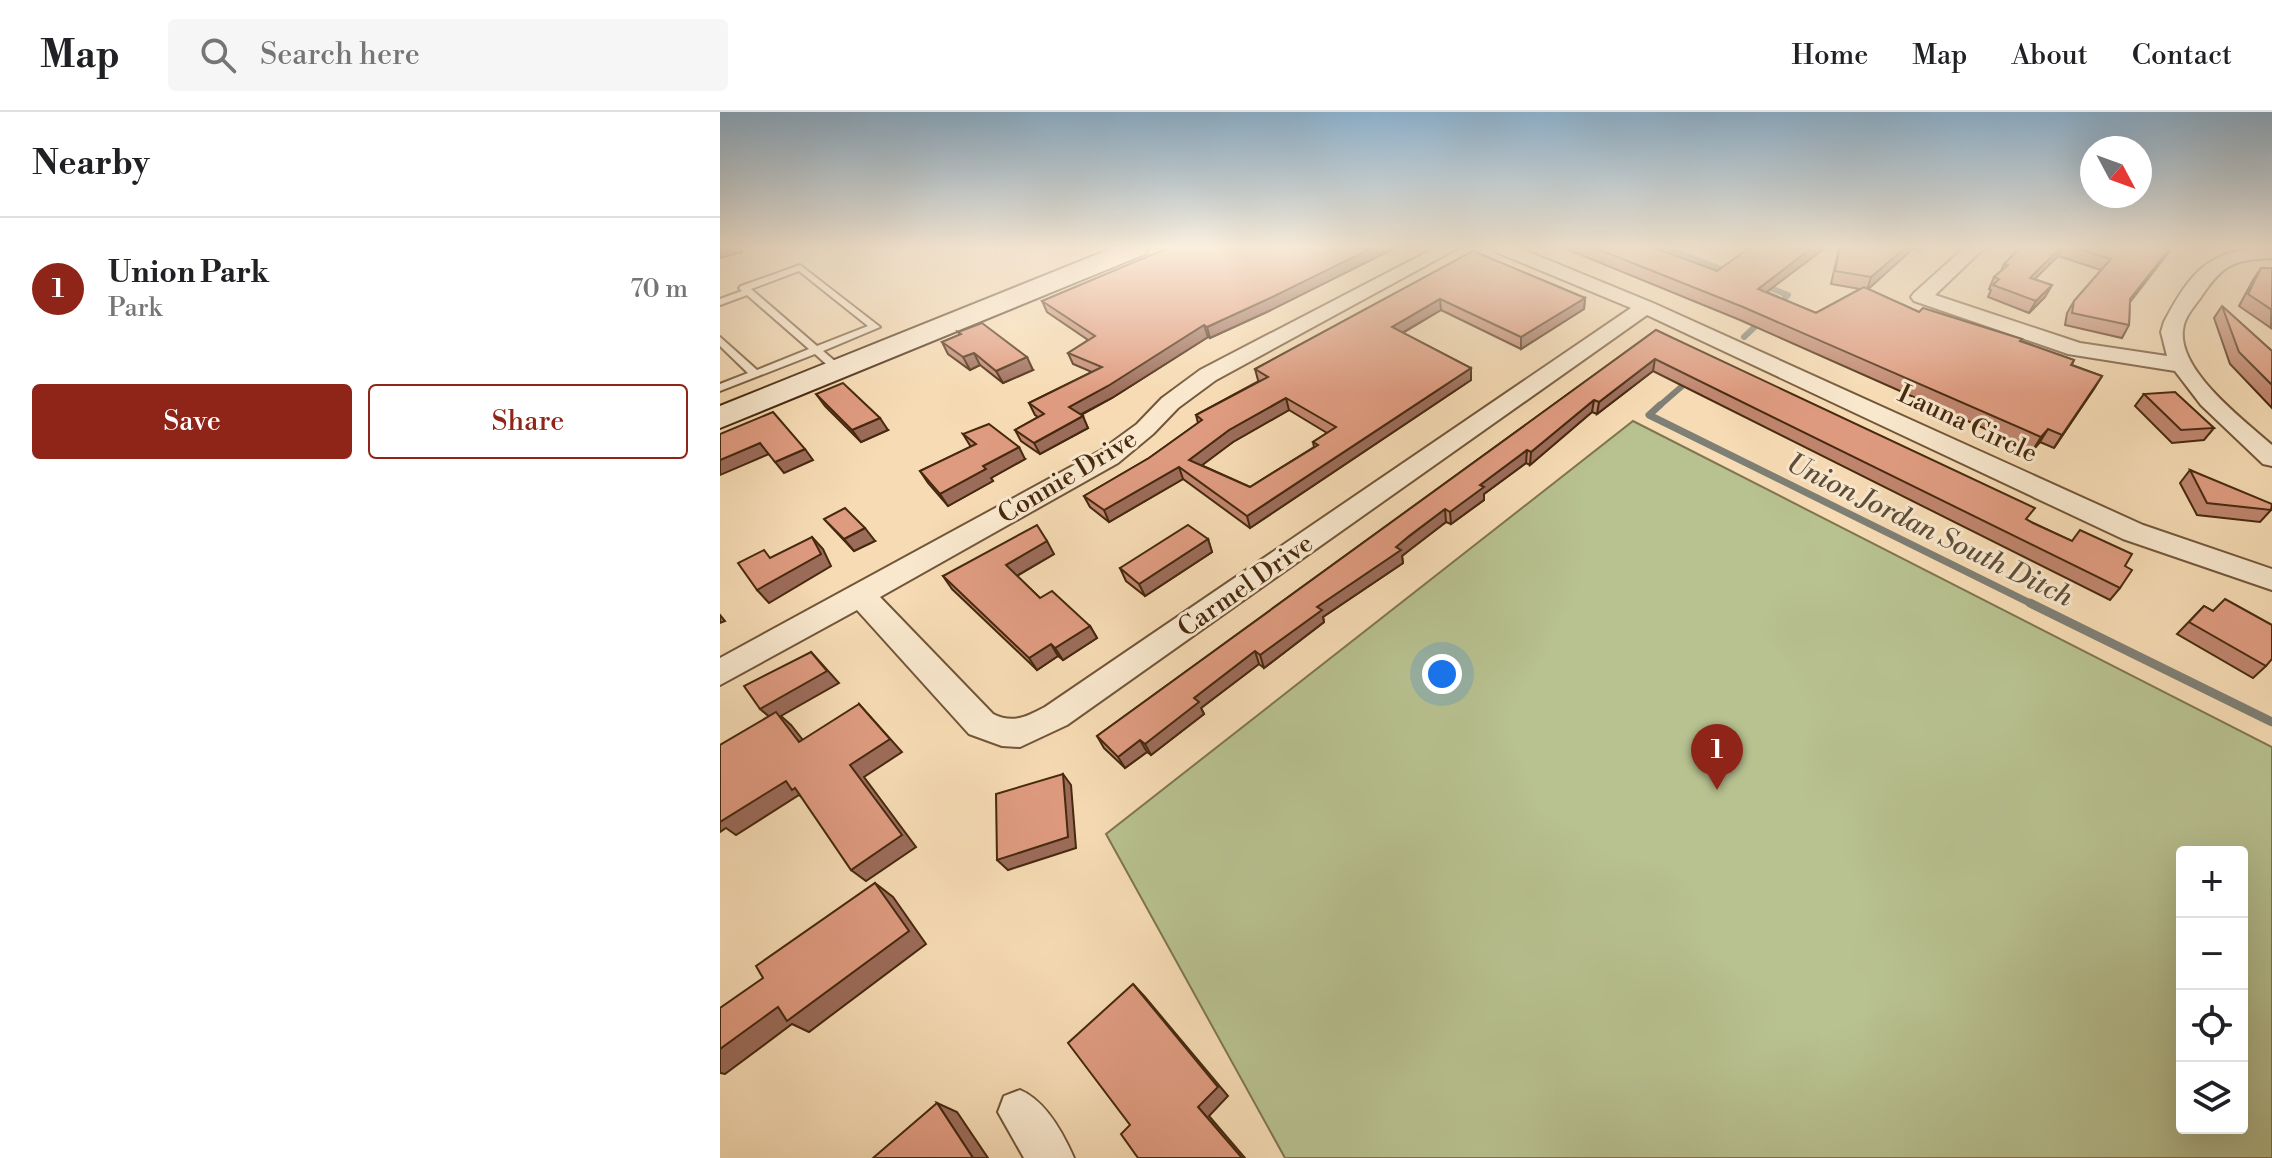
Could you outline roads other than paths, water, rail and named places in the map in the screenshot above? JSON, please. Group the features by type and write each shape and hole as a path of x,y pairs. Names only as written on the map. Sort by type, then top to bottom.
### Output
{"street":[{"path":"720,418 827,360 1001,297"},
{"name":"Connie Drive","path":"720,673 1109,457 1145,429 1170,403 1208,375 1356,297"},
{"name":"Launa Circle","path":"1621,297 2133,532 2272,580"},
{"path":"1921,297 2076,349 2180,365"},
{"path":"2191,297 2171,333 2180,365 2272,458"},
{"name":"Carmel Drive","path":"860,595 981,724 999,733 1012,735 1030,731 1646,307"},
{"path":"1020,1112 1051,1158"}],"lane":[{"path":"754,297 827,360"},
{"path":"720,388 755,374 827,360 875,327 837,297"},
{"path":"720,340 755,374"}],"waterway":[{"name":"Union Jordan South Ditch","path":"1777,306 1786,297"},
{"name":"Union Jordan South Ditch","path":"1744,337 1761,321"},
{"name":"Union Jordan South Ditch","path":"1658,407 1688,381"},
{"name":"Union Jordan South Ditch","path":"1660,405 1649,415 2034,605"},
{"name":"Union Jordan South Ditch","path":"2030,603 2272,722"}],"place":[{"name":"Union Park","path":"1717,790"}]}
